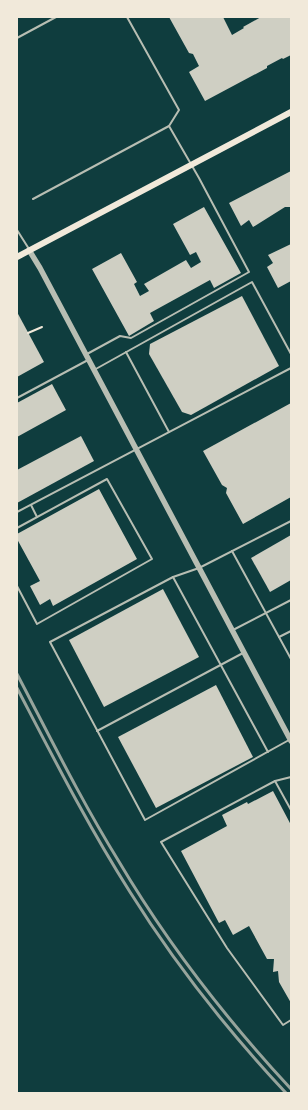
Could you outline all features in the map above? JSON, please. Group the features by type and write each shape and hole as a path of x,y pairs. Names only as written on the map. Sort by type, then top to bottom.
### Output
{"main road":[{"path":"17,257 291,112"}],"street":[{"path":"29,250 291,740"}],"lane":[{"path":"17,38 56,17"},
{"path":"33,199 169,126 179,110 127,17"},
{"path":"17,398 120,336 131,338 249,272 199,178 169,126"},
{"path":"17,230 29,250"},
{"path":"94,370 252,282 291,354"},
{"path":"126,352 169,432"},
{"path":"17,512 291,368"},
{"path":"17,528 107,479 152,559 37,624 17,586"},
{"path":"30,505 37,517"},
{"path":"291,522 199,568 173,577 50,642 146,820 291,740"},
{"path":"232,551 291,659"},
{"path":"173,577 268,752"},
{"path":"232,630 291,600"},
{"path":"279,637 291,631"},
{"path":"97,730 244,652"},
{"path":"291,777 275,781 161,842 227,948 283,1024 291,1020"},
{"path":"275,781 291,810"}],"path":[{"path":"28,333 42,327"}],"building":[{"path":"169,17 223,17 232,35 261,17 291,17 291,55 267,66 267,68 205,101 189,72 199,66 193,54 189,53"},
{"path":"291,171 291,207 285,207 253,227 249,220 241,226 229,203"},
{"path":"204,207 241,273 214,288 210,280 150,313 154,321 129,336 92,269 121,253 137,282 134,284 140,296 149,291 144,284 186,260 191,268 201,262 196,252 190,255 173,224"},
{"path":"291,244 291,281 278,288 267,267 273,263 268,255"},
{"path":"242,296 279,366 191,415 182,412 149,354 150,344"},
{"path":"17,312 44,362 17,377"},
{"path":"52,384 66,410 17,437 17,403"},
{"path":"291,403 291,497 243,524 226,493 227,488 222,485 203,451"},
{"path":"81,436 94,461 17,503 17,470"},
{"path":"99,489 137,559 53,606 50,599 40,605 30,586 40,581 17,539 17,534"},
{"path":"291,535 291,580 270,592 251,558"},
{"path":"163,589 199,657 104,707 69,640"},
{"path":"216,685 253,757 156,808 118,737"},
{"path":"273,791 291,825 291,1003 279,982 278,971 273,972 274,959 267,959 249,926 233,935 225,920 219,923 181,851 227,826 222,815"}],"railway":[{"path":"17,674 91,814 137,891 198,979 243,1035 291,1089"},
{"path":"17,688 85,817 147,919 203,996 243,1046 286,1093"}]}
